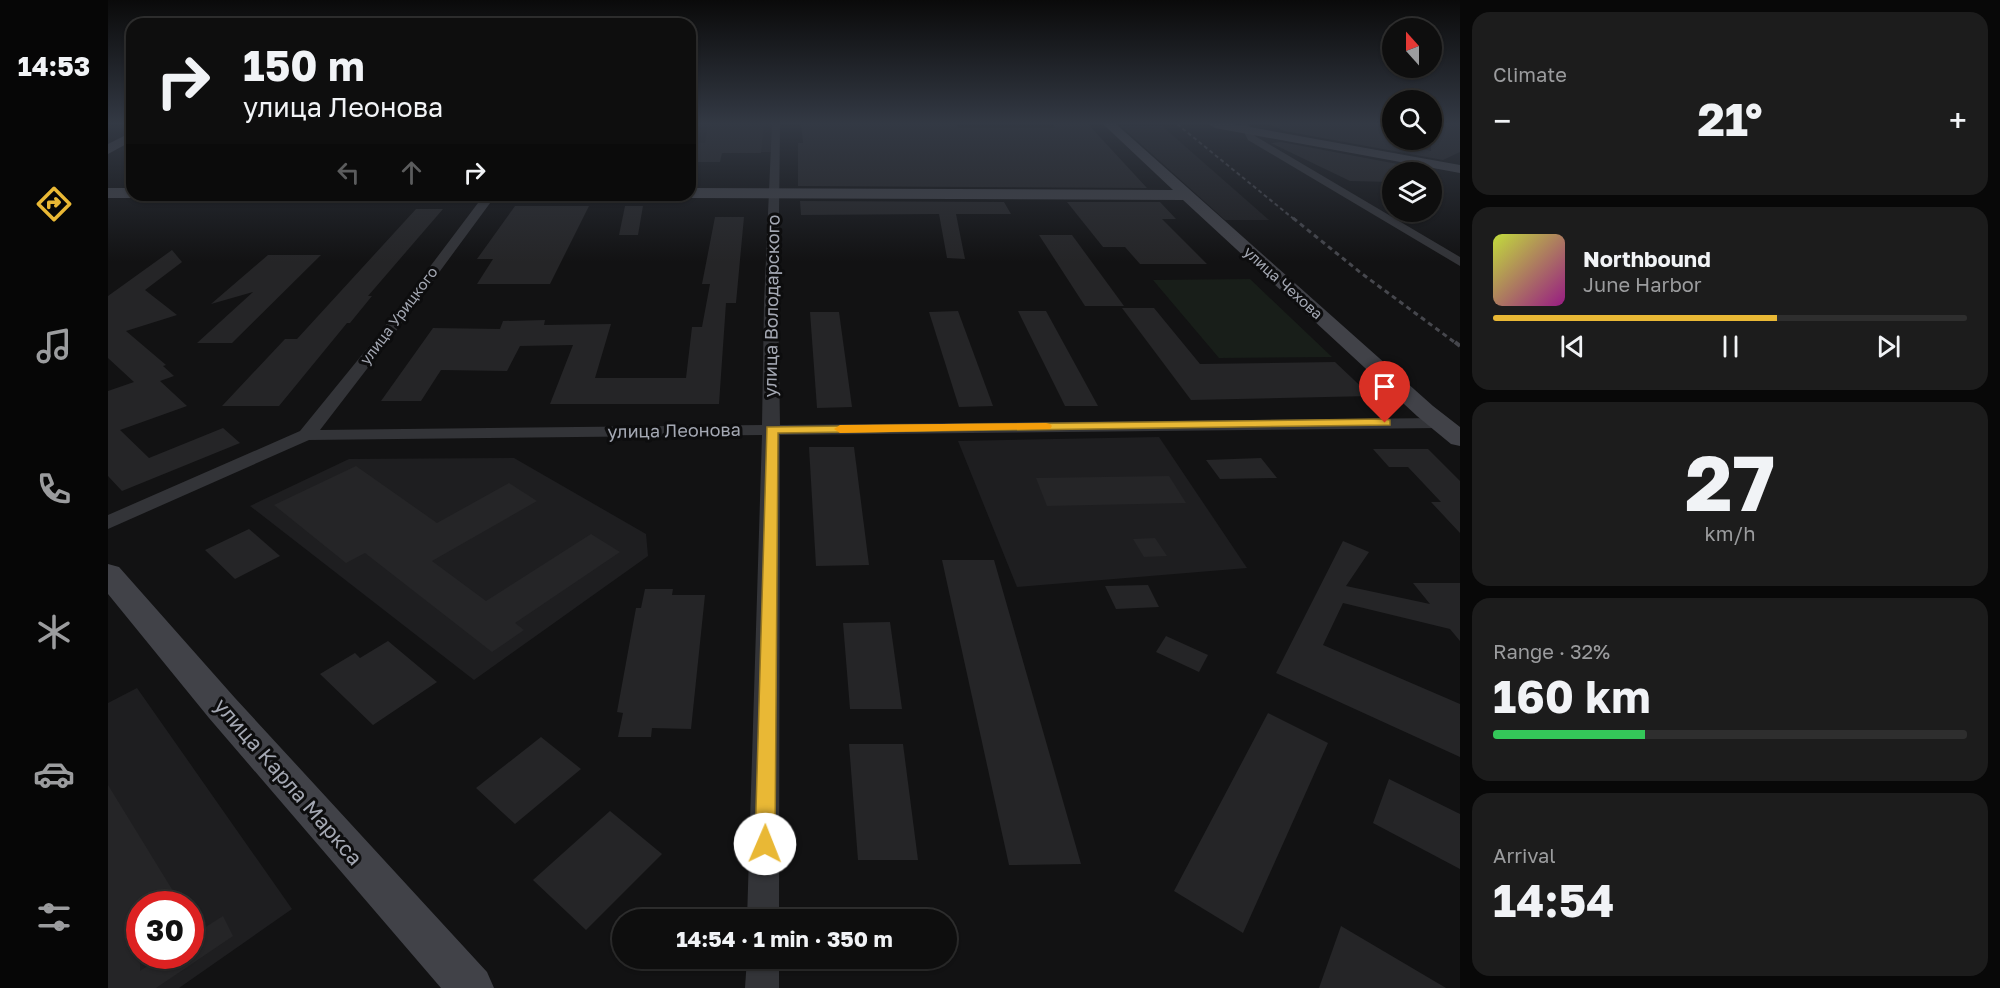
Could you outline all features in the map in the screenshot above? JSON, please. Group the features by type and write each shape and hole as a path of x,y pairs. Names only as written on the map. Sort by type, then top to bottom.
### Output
{"street":[{"name":"улица Володарского","path":"764,909 775,170"},
{"name":"улица Чехова","path":"1159,170 1439,423 1460,439"},
{"path":"1305,170 1460,262"},
{"path":"108,193 126,193"},
{"path":"696,193 1186,195"},
{"name":"улица Урицкого","path":"306,435 485,201"},
{"name":"улица Леонова","path":"108,523 306,435 1439,423"},
{"name":"улица Карла Маркса","path":"108,574 222,708 471,988"},
{"path":"762,988 763,969"}],"shaded area":[{"path":"1170,170 1212,170 1269,220 1225,220"},
{"path":"1250,279 1332,357 1219,358 1153,280"},
{"path":"1159,437 1247,568 1017,587 958,441"},
{"path":"514,458 646,534 648,556 474,680 250,506 349,459"},
{"path":"137,688 292,909 179,988 108,988 108,703"}],"building":[{"path":"798,170 1130,170 1147,188 798,186"},
{"path":"1327,170 1382,170 1382,182 1350,181"},
{"path":"800,201 1004,202 1011,214 956,214 965,259 947,258 939,214 801,215"},
{"path":"1067,202 1160,202 1176,219 1162,219 1207,264 1140,264 1125,247 1103,247"},
{"path":"515,206 589,206 550,284 477,284 493,259 477,259"},
{"path":"625,206 643,206 638,235 619,235"},
{"path":"416,209 443,209 368,296 372,296 279,406 222,406 285,339 297,339"},
{"path":"715,217 744,217 736,303 726,303 719,404 550,404 573,345 520,346 507,371 441,370 421,401 381,401 433,328 500,329 503,321 545,320 544,325 611,324 595,378 686,378 692,327 702,327 710,284 702,284"},
{"path":"1039,235 1072,235 1124,306 1085,306"},
{"path":"172,250 182,262 145,290 177,315 126,331 166,365 163,366 174,376 160,381 187,406 120,430 149,458 223,428 240,443 122,491 108,476 108,391 134,382 108,358 108,296"},
{"path":"268,255 321,255 232,343 197,343 253,292 211,304"},
{"path":"1122,308 1154,308 1200,364 1335,362 1371,396 1191,400"},
{"path":"958,311 993,406 959,407 929,312"},
{"path":"1018,311 1046,311 1098,406 1065,406"},
{"path":"810,312 839,312 852,407 817,408"},
{"path":"809,447 854,447 869,565 816,566"},
{"path":"1373,449 1428,449 1460,481 1460,533 1431,502 1441,502 1408,467 1389,467"},
{"path":"1261,458 1277,478 1220,479 1206,460"},
{"path":"356,466 437,523 509,483 537,501 432,561 486,601 591,534 620,552 515,623 524,630 492,652 365,553 346,563 274,505"},
{"path":"1169,476 1186,503 1047,506 1036,478"},
{"path":"249,529 280,556 235,579 205,550"},
{"path":"1155,538 1167,556 1144,557 1133,539"},
{"path":"1343,541 1369,552 1346,586 1430,604 1413,583 1460,583 1460,641 1450,629 1343,603 1323,645 1460,704 1460,757 1276,673"},
{"path":"942,560 994,560 1081,864 1009,865"},
{"path":"1148,585 1159,607 1116,609 1105,586"},
{"path":"645,589 673,589 672,595 705,595 691,729 652,728 651,737 618,737 623,713 617,712 636,608 641,608"},
{"path":"890,622 902,709 850,709 843,623"},
{"path":"1166,636 1208,655 1199,672 1156,652"},
{"path":"388,641 437,682 373,725 320,674 355,653 360,658"},
{"path":"1268,713 1328,743 1243,933 1174,891"},
{"path":"541,737 581,769 515,824 476,788"},
{"path":"849,744 903,744 918,860 858,860"},
{"path":"1389,779 1460,814 1460,869 1373,823"},
{"path":"108,785 173,891 126,891 126,969 140,969 140,971 143,969 184,969 156,988 108,988"},
{"path":"610,811 662,854 586,930 533,880"},
{"path":"223,916 233,936 204,956 204,928"},
{"path":"1341,926 1446,988 1319,988"}],"railway":[{"path":"1234,170 1295,220"},
{"path":"1293,218 1361,273 1457,344"},
{"path":"1455,342 1460,346"}],"slow traffic":[{"path":"840,429 1046,426"}],"route":[{"path":"765,844 772,429 1385,423"}]}
